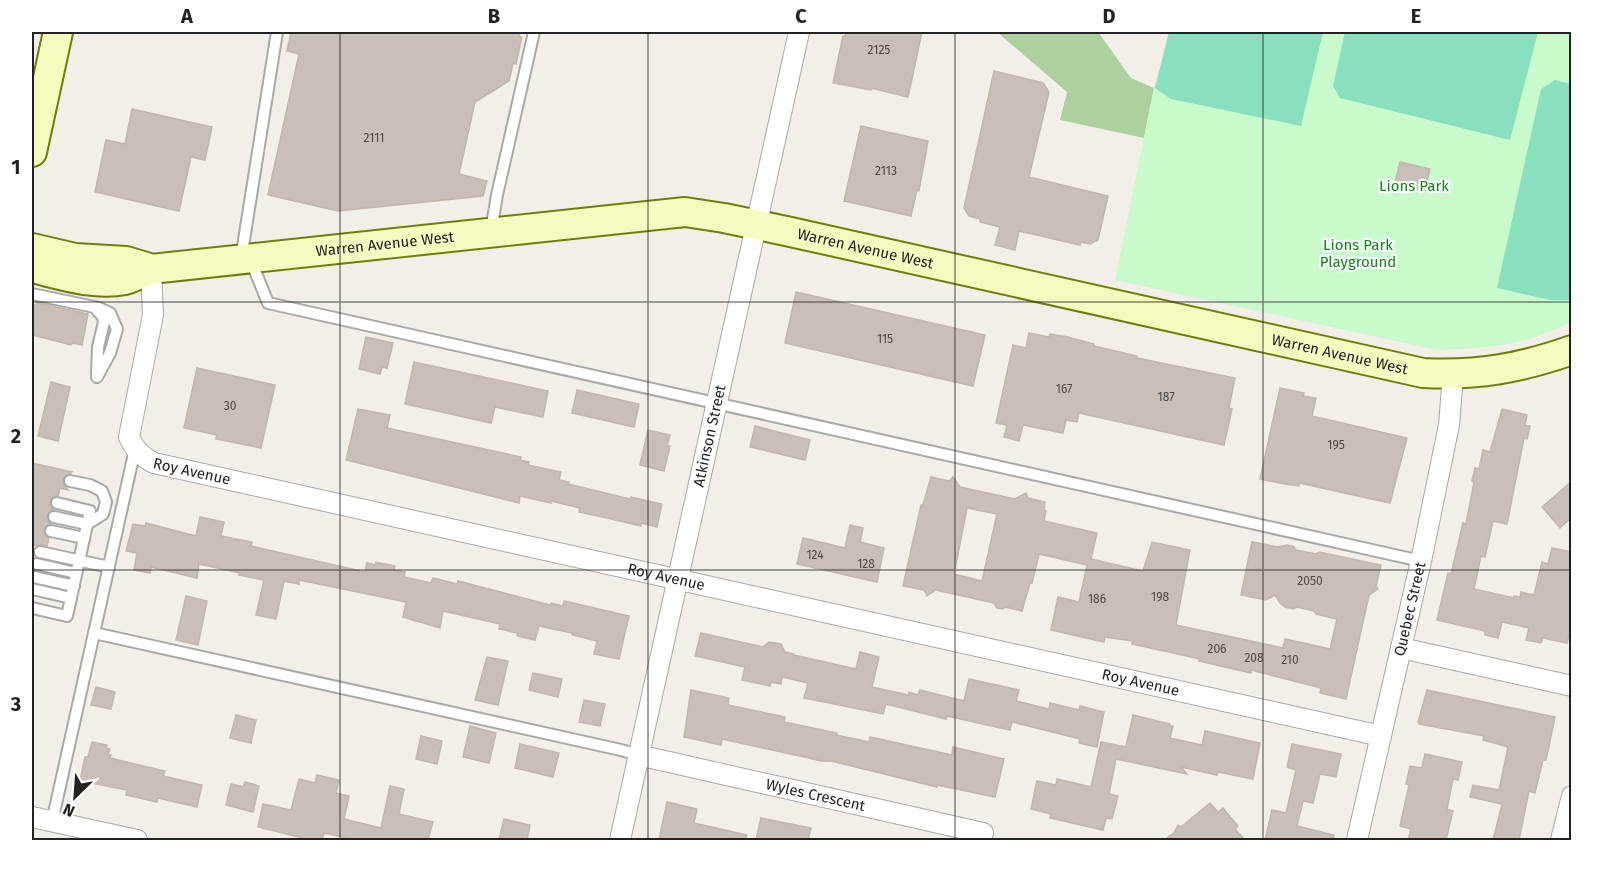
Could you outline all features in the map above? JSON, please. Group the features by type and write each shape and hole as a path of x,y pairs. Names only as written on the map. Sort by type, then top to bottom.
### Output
{"street":[{"path":"32,152 58,32"},
{"name":"Atkinson Street","path":"620,840 800,32"},
{"name":"Warren Avenue West","path":"32,268 72,278 125,280 151,269 685,212 756,224 1423,373 1453,375 1484,373 1523,365 1572,350"},
{"name":"Warren Avenue West","path":"32,248 75,258 126,261 151,269"},
{"name":"Roy Avenue","path":"151,269 153,315 129,436 135,449 154,463 1381,736"},
{"name":"Quebec Street","path":"1357,840 1422,561 1449,425 1453,375"},
{"path":"1401,648 1572,686"},
{"name":"Wyles Crescent","path":"639,755 983,833 981,840"},
{"path":"1561,840 1572,796"},
{"path":"32,817 136,840"}],"lane":[{"path":"277,32 245,258 268,303 1422,561"},
{"path":"491,232 497,195 534,32"},
{"path":"32,294 94,307 110,313 117,329 110,353 97,376"},
{"path":"52,822 135,449"},
{"path":"54,517 87,524 103,514 105,496 97,488 70,481"},
{"path":"32,608 67,616 90,511 57,503"},
{"path":"51,531 84,538"},
{"path":"40,552 109,567"},
{"path":"37,564 76,573"},
{"path":"34,577 74,586"},
{"path":"32,589 71,598"},
{"path":"94,633 639,755"}],"green space":[{"path":"997,32 1098,32 1131,78 1154,88 1144,138 1060,120 1067,92"},
{"name":"Lions Park","path":"1169,32 1571,32 1571,322 1522,341 1473,348 1437,350 1115,280 1154,88"},
{"path":"1169,32 1323,32 1301,126 1171,99 1155,88"},
{"path":"1345,32 1538,32 1510,140 1340,98 1333,86"},
{"path":"1555,80 1571,84 1572,300 1550,300 1497,288 1541,89"}],"building":[{"path":"291,32 520,32 519,37 522,37 516,64 513,63 509,81 475,102 459,174 487,181 483,196 338,211 268,195 299,54 287,51"},
{"path":"846,32 922,32 908,97 871,88 871,90 833,83 843,36"},
{"path":"994,71 1043,83 1049,92 1029,177 1108,196 1098,240 1090,244 1081,242 1080,245 1019,231 1015,250 995,245 1000,227 980,222 980,219 969,216 964,208"},
{"path":"132,109 212,127 205,160 191,157 179,211 95,192 106,140 125,144"},
{"path":"861,126 928,141 919,191 917,190 911,216 844,201"},
{"path":"1400,162 1430,169 1425,190 1395,183"},
{"path":"796,292 985,335 973,386 785,343"},
{"path":"38,303 88,314 82,345 73,343 71,345 32,335 32,307"},
{"path":"1029,333 1049,337 1050,334 1068,337 1137,356 1137,358 1235,378 1229,408 1232,409 1224,445 1079,413 1077,422 1066,420 1063,433 1023,425 1019,441 1004,437 1007,425 996,423 1013,345 1026,348"},
{"path":"366,337 393,343 387,368 382,367 380,374 359,369"},
{"path":"414,362 548,391 543,417 495,407 491,423 405,404"},
{"path":"197,368 275,385 261,448 216,439 217,435 184,428"},
{"path":"51,382 70,387 58,441 38,436"},
{"path":"1280,388 1316,398 1312,416 1407,438 1390,503 1299,483 1299,486 1260,479"},
{"path":"577,390 639,404 634,427 572,413"},
{"path":"358,409 390,415 387,428 521,457 520,460 529,462 528,465 561,472 559,480 569,482 568,484 662,504 657,527 642,523 641,526 579,512 580,508 551,501 551,503 520,496 519,503 346,460"},
{"path":"1502,409 1527,415 1525,425 1530,426 1527,439 1524,438 1507,524 1493,521 1485,557 1481,556 1474,589 1514,598 1514,596 1520,597 1521,592 1534,595 1542,562 1548,564 1552,548 1572,552 1572,636 1569,635 1567,643 1543,638 1541,643 1526,640 1529,628 1502,622 1498,638 1485,635 1485,631 1437,620 1463,523 1466,524 1475,468 1479,469 1483,450 1490,452"},
{"path":"755,426 810,440 805,460 750,447"},
{"path":"648,430 670,435 667,446 670,446 664,471 640,465"},
{"path":"32,463 72,472 63,479 63,484 68,490 60,488 58,496 54,496 50,501 50,506 54,510 47,515 47,520 51,524 44,530 49,538 47,546 32,545"},
{"path":"931,477 949,481 953,477 960,487 1015,499 1026,493 1028,498 1045,502 1044,521 1097,533 1091,559 1143,571 1152,542 1190,550 1176,625 1283,648 1285,639 1330,649 1337,619 1297,607 1293,609 1285,607 1275,595 1266,600 1241,595 1252,542 1278,547 1287,545 1296,550 1316,554 1319,552 1381,565 1376,586 1378,589 1369,595 1346,699 1320,693 1321,688 1251,670 1251,673 1199,661 1200,659 1132,644 1133,641 1105,637 1104,642 1051,630 1058,597 1079,602 1087,565 1039,554 1022,611 1005,607 997,608 994,603 936,590 927,596 924,590 903,586 921,505 923,505","holes":["967,508 997,514 982,581 954,574"]},
{"path":"1572,481 1572,517 1560,528 1542,507"},
{"path":"200,517 224,522 221,536 252,542 251,546 365,572 367,563 375,565 376,562 395,566 394,570 405,572 404,577 431,583 433,578 457,584 458,581 550,605 551,603 563,606 564,601 629,616 619,659 594,654 597,641 572,635 572,633 539,626 535,640 499,629 500,624 443,611 440,628 403,617 406,602 299,580 299,584 284,581 276,619 256,615 264,580 199,564 197,578 151,567 150,573 134,570 137,553 126,551 133,524 145,526 146,523 196,536"},
{"path":"850,525 863,528 860,542 884,548 877,582 797,564 803,538 845,548"},
{"path":"186,596 207,601 198,645 176,640"},
{"path":"701,633 763,647 769,642 781,644 785,652 794,655 856,669 860,652 879,657 872,687 909,695 909,692 918,695 920,690 964,701 969,679 1019,690 1016,701 1049,709 1050,703 1079,710 1080,706 1104,712 1097,747 1079,743 1080,739 1012,722 1010,730 947,716 946,719 886,704 883,714 804,698 808,683 782,677 781,684 771,682 770,686 742,680 745,667 695,656"},
{"path":"487,657 508,661 498,705 475,700"},
{"path":"533,673 562,679 558,697 529,690"},
{"path":"96,687 115,692 111,709 91,705"},
{"path":"691,690 729,698 728,705 785,717 784,722 837,733 836,735 869,742 870,737 952,755 953,747 1004,759 995,797 937,785 937,787 831,761 722,739 721,745 684,737"},
{"path":"1427,690 1555,717 1546,760 1543,760 1535,793 1529,791 1519,840 1493,840 1502,804 1470,797 1473,785 1499,790 1508,747 1483,740 1484,736 1419,724"},
{"path":"584,700 605,704 600,726 579,722"},
{"path":"236,715 256,720 251,743 230,738"},
{"path":"1133,715 1170,724 1173,726 1170,738 1202,745 1205,731 1260,743 1253,779 1218,772 1217,775 1181,767 1187,774 1116,759 1109,794 1118,796 1112,819 1106,818 1103,830 1050,818 1051,814 1031,809 1037,781 1056,785 1057,779 1091,787 1101,742 1126,747"},
{"path":"470,726 496,733 489,763 463,757"},
{"path":"421,736 442,741 437,764 416,759"},
{"path":"92,742 107,745 106,748 110,749 108,755 111,755 110,758 165,771 163,776 202,785 197,807 158,798 157,802 126,795 127,790 80,781 85,757 88,757"},
{"path":"520,744 559,753 553,777 515,768"},
{"path":"1292,744 1341,754 1336,777 1320,774 1313,803 1303,801 1297,826 1334,835 1333,840 1265,840 1272,810 1286,813 1296,770 1287,767"},
{"path":"1425,754 1462,762 1458,780 1453,779 1447,809 1453,811 1446,840 1408,840 1411,829 1400,826 1409,785 1406,784 1410,766 1422,768"},
{"path":"317,775 339,780 336,793 349,796 344,819 381,828 390,786 404,789 399,814 433,822 428,840 356,840 324,833 322,840 302,840 303,838 258,827 263,804 291,810 299,779 315,783"},
{"path":"245,782 259,786 253,812 226,805 231,784 243,787"},
{"path":"667,802 697,809 694,823 747,835 746,840 659,840"},
{"path":"1210,803 1218,812 1223,808 1238,826 1235,829 1245,840 1164,840 1174,833 1178,825 1181,827"},
{"path":"761,818 811,828 808,840 756,840"},
{"path":"504,819 530,825 527,840 499,840"}],"park label":[{"name":"Lions Park Playground","path":"1358,254"}]}
